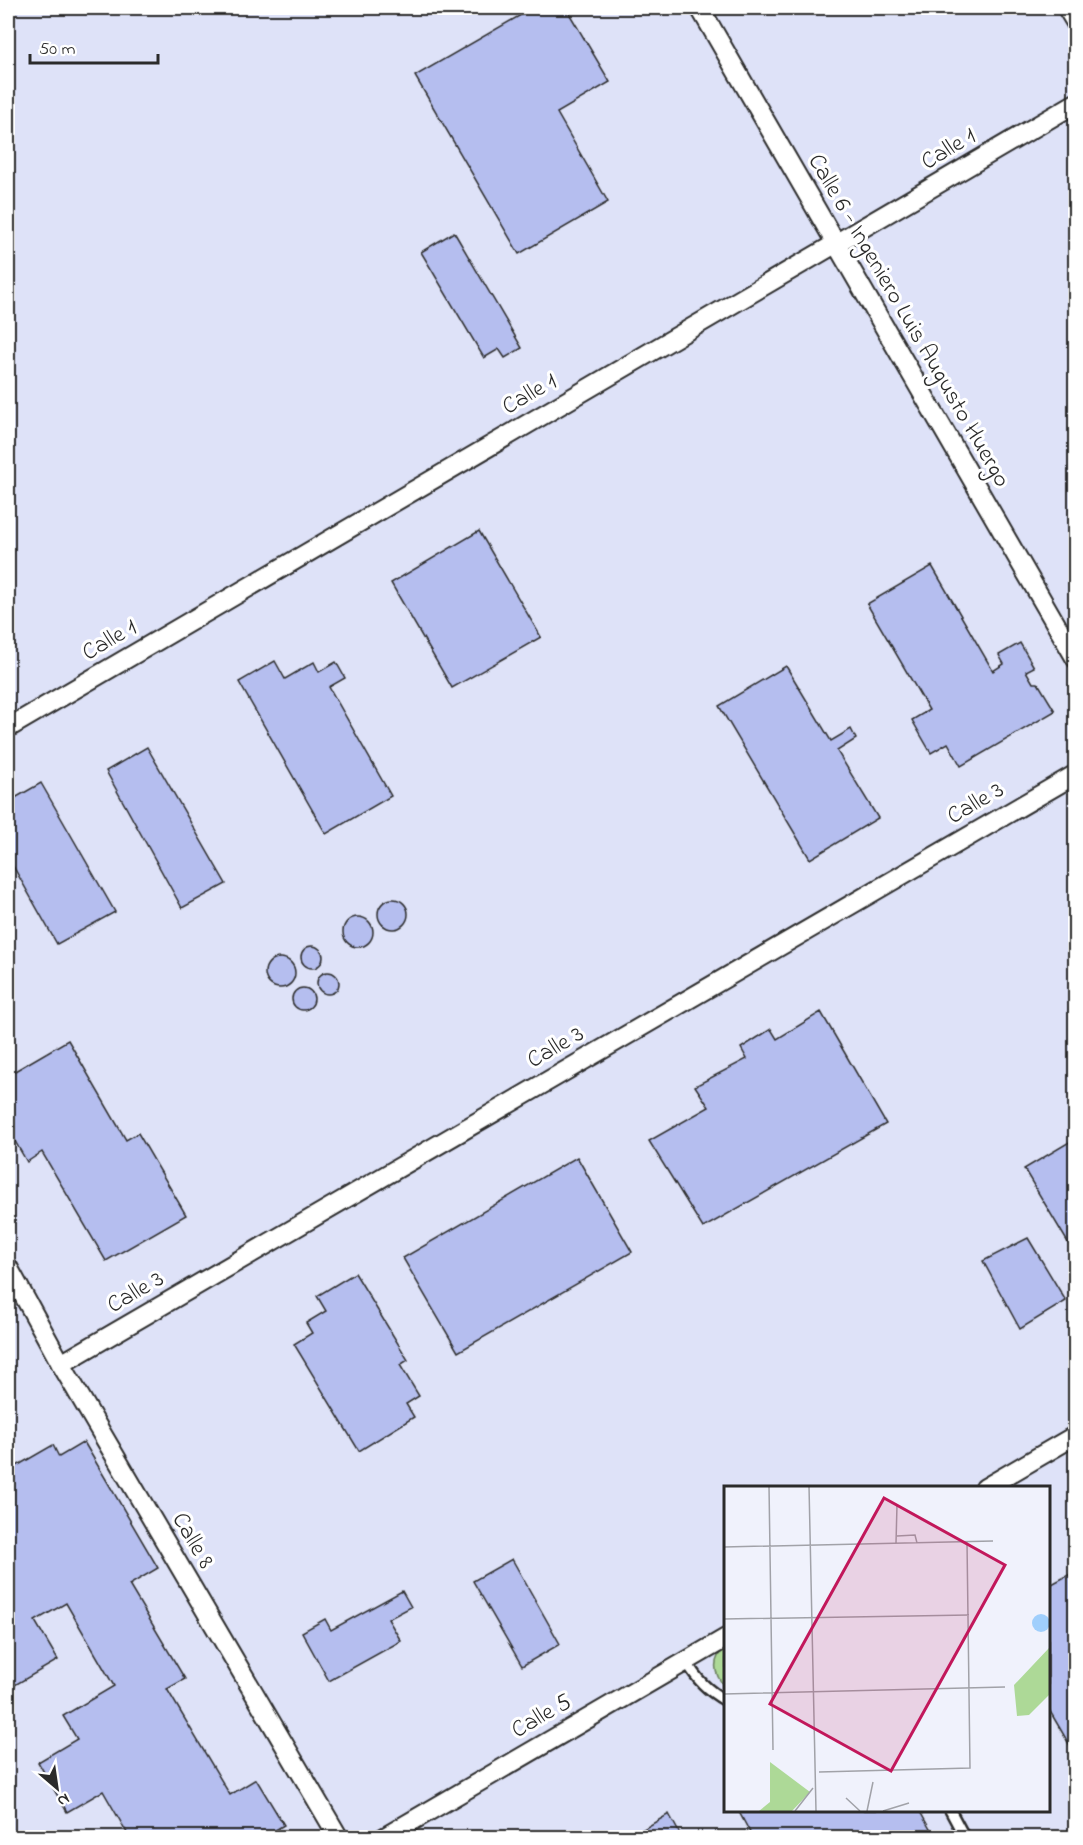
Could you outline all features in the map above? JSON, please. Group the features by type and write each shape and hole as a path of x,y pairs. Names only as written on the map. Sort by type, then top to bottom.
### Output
{"street":[{"name":"Calle 6 - Ingeniero Luis Augusto Huergo","path":"700,8 1076,658"},
{"path":"1067,8 1076,23"},
{"name":"Calle 1","path":"8,728 1076,103"},
{"name":"Calle 3","path":"61,1364 1076,774"},
{"name":"Calle 8","path":"8,1267 61,1364 339,1838"},
{"path":"988,1486 1076,1435"},
{"name":"Calle 5","path":"382,1838 724,1639"}],"lane":[{"path":"686,1661 696,1680 709,1692 724,1700"},
{"path":"951,1812 965,1838"}],"shaded area":[{"path":"8,8 1075,8 1075,1837 8,1837"}],"green space":[{"path":"724,1648 724,1686 716,1672 716,1662"}],"building":[{"path":"533,8 566,8 610,82 557,113 608,202 519,254 415,76"},
{"path":"454,232 522,348 505,358 499,349 484,358 421,252"},
{"path":"479,531 541,637 452,688 391,583"},
{"path":"932,566 993,671 1004,664 999,655 1020,643 1034,667 1026,671 1033,683 1038,683 1055,711 961,766 948,743 931,753 912,720 929,710 867,604"},
{"path":"275,661 285,679 314,662 319,672 336,662 345,678 329,687 391,796 326,834 239,682"},
{"path":"786,666 831,741 851,729 856,739 837,751 878,818 810,859 719,706"},
{"path":"147,747 226,884 182,908 106,771"},
{"path":"41,783 115,912 57,944 8,857 8,802"},
{"path":"393,899 404,903 408,914 404,925 393,929 382,925 378,914 382,903"},
{"path":"358,917 369,921 373,932 369,943 358,947 347,943 343,932 347,921"},
{"path":"312,946 320,949 323,957 320,965 312,968 304,965 301,957 304,949"},
{"path":"280,958 291,962 295,973 291,984 280,988 269,984 265,973 269,962"},
{"path":"328,972 336,975 339,983 336,991 328,994 320,991 317,983 320,975"},
{"path":"303,988 311,991 314,999 311,1007 303,1010 295,1007 292,999 295,991"},
{"path":"821,1012 886,1124 703,1228 649,1141 709,1107 695,1086 747,1059 741,1048 771,1029 777,1039"},
{"path":"68,1040 126,1140 138,1133 186,1215 106,1261 42,1152 27,1162 8,1129 8,1075"},
{"path":"1076,1138 1076,1256 1024,1169"},
{"path":"577,1157 632,1252 458,1352 403,1258"},
{"path":"1028,1238 1066,1301 1020,1329 983,1261"},
{"path":"355,1273 408,1360 400,1365 419,1396 406,1404 414,1417 359,1451 294,1344 312,1333 306,1323 326,1311 317,1296"},
{"path":"84,1442 158,1568 129,1585 185,1679 167,1689 230,1795 256,1779 284,1825 262,1838 130,1838 103,1791 67,1812 38,1762 77,1739 63,1716 114,1686 66,1603 35,1621 58,1660 8,1689 8,1471 53,1445 59,1457"},
{"path":"512,1559 560,1644 522,1666 473,1581"},
{"path":"1076,1571 1076,1756 1050,1711 1050,1585"},
{"path":"402,1591 411,1607 388,1619 401,1641 329,1681 302,1632 325,1619 331,1630"},
{"path":"739,1812 920,1812 935,1838 753,1838"},
{"path":"669,1814 682,1838 628,1838"}]}
